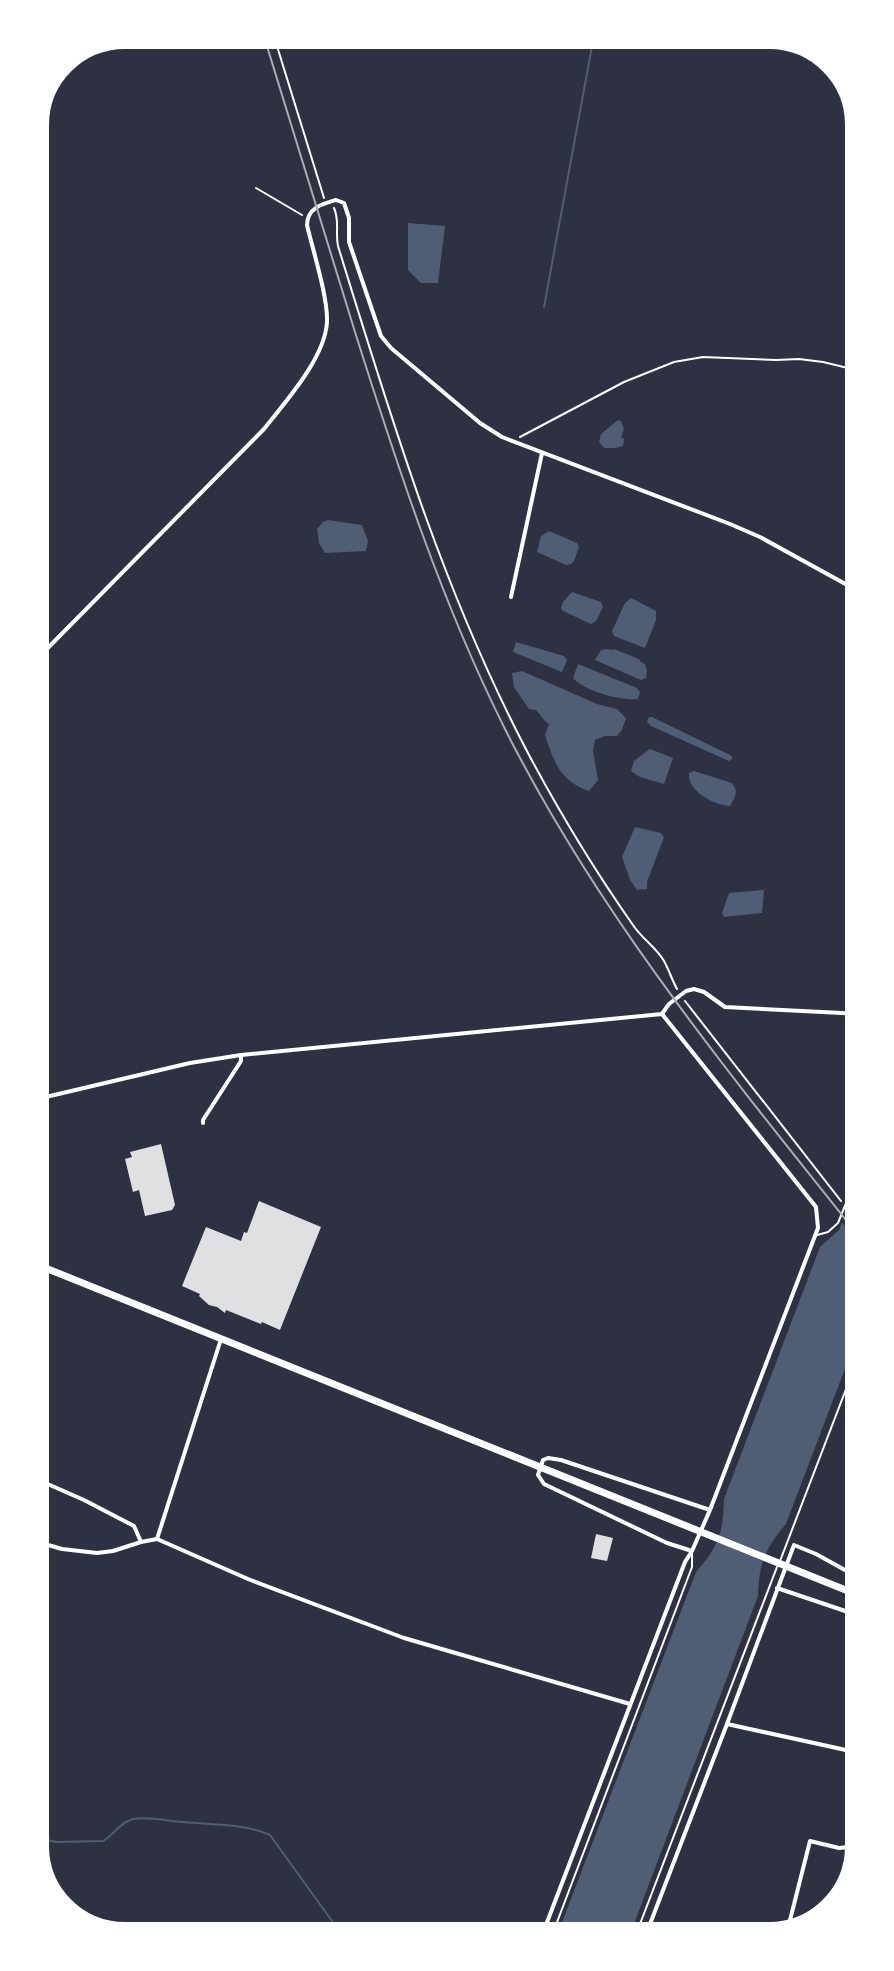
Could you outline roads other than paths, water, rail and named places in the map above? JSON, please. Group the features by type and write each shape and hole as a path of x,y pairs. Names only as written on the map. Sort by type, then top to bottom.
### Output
{"main road":[{"path":"44,1267 850,1592"}],"street":[{"path":"44,652 264,429 313,362 327,324 307,218 312,209 336,200 344,203 349,218 349,242 381,336 391,348 480,423 502,437 760,537 850,586"},
{"path":"511,597 542,453"},
{"path":"44,1097 190,1063 241,1055 662,1014 669,1004 686,991 694,989 704,992 725,1007 850,1013"},
{"path":"545,1927 685,1562 710,1510 816,1235 816,1207 662,1014"},
{"path":"203,1123 241,1061 241,1055"},
{"path":"157,1539 221,1339"},
{"path":"692,1551 667,1543 544,1484 538,1475 539,1467 548,1458 561,1460 710,1510"},
{"path":"44,1483 134,1526 141,1542"},
{"path":"44,1544 97,1553 157,1539 248,1579 404,1638 630,1704"},
{"path":"649,1927 794,1545 850,1573"},
{"path":"777,1588 850,1613"},
{"path":"727,1724 850,1751"},
{"path":"789,1924 810,1841 839,1848 850,1847"}],"lane":[{"path":"816,1235 828,1232 838,1223 850,1193"},
{"path":"639,1927 850,1379"},
{"path":"787,1542 794,1545"},
{"path":"555,1927 692,1567 692,1551"},
{"path":"770,1586 777,1588"}],"water":[{"path":"408,223 445,226 438,283 421,283 408,270"},
{"path":"618,420 624,429 621,437 624,439 623,446 604,448 599,442 601,434"},
{"path":"328,520 362,525 368,541 366,551 325,553 319,543 317,529"},
{"path":"549,531 577,543 579,547 571,564 566,565 537,552 541,536"},
{"path":"572,592 601,602 603,607 596,621 591,624 563,611 563,602"},
{"path":"631,598 656,611 656,620 645,648 614,636 612,631 625,603"},
{"path":"516,642 564,656 567,660 562,672 513,652"},
{"path":"601,650 639,659 645,664 646,678 641,680 595,660"},
{"path":"578,664 637,688 640,692 638,699 613,697 578,683 573,678"},
{"path":"522,671 597,704 617,709 626,718 617,736 595,740 593,751 598,780 589,791 571,782 555,762 545,735 549,724 536,710 529,709 514,687 512,673"},
{"path":"649,717 733,758 729,761 651,726 647,722"},
{"path":"650,749 673,758 664,784 631,771 634,761"},
{"path":"694,771 732,783 736,792 730,806 709,800 697,791 690,780 689,773"},
{"path":"635,827 661,833 664,837 647,889 637,890 622,857"},
{"path":"764,890 762,913 724,917 722,913 729,893"},
{"path":"850,1202 850,1356 786,1524 764,1557 758,1596 633,1927 560,1927 696,1572 718,1538 724,1499 820,1247 839,1230"}],"waterway":[{"path":"544,307 592,44"},
{"path":"44,1839 56,1842 103,1841 128,1821 145,1818 259,1831 270,1835 336,1927"}],"railway":[{"path":"266,44 404,484 461,632 505,729 542,798 625,930 717,1056 850,1225"}]}
